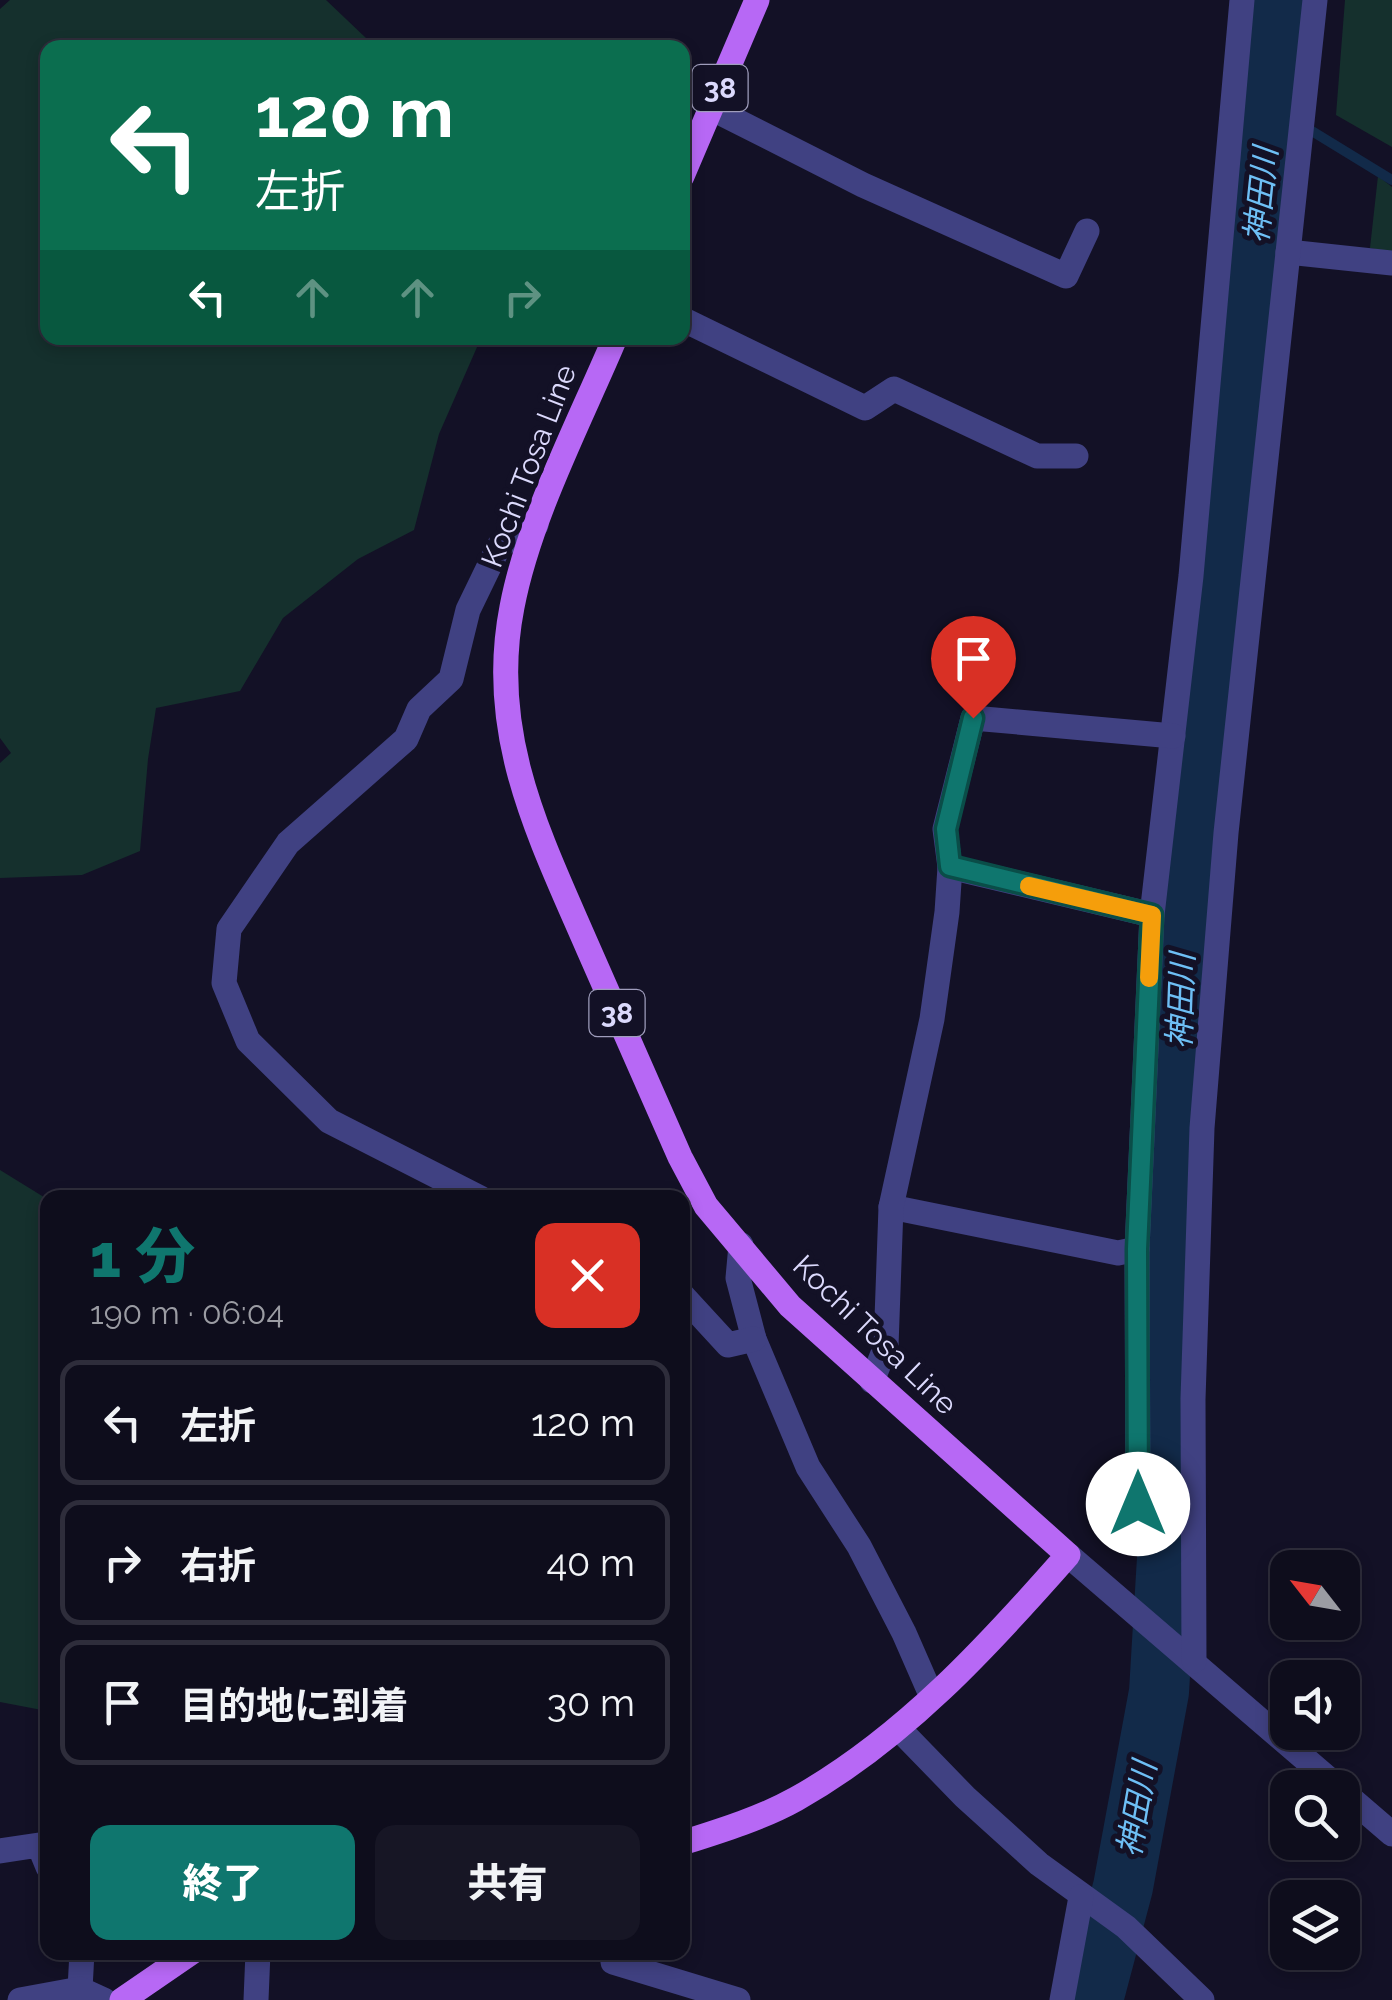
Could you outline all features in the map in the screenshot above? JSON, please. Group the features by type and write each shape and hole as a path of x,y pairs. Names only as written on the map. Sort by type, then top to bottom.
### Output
{"main road":[{"name":"38","path":"690,158 757,0"},
{"name":"Kochi Tosa Line","path":"612,345 536,525 512,606 505,677 508,726 528,808 680,1157 706,1206 790,1306 1068,1555"},
{"path":"690,1841 795,1800 899,1729 1010,1621 1068,1555"},
{"path":"122,2000 180,1960"}],"street":[{"path":"1138,1504 1137,1249 1152,915 1191,576 1242,0"},
{"path":"1186,1654 1202,1128 1226,833 1314,0"},
{"path":"712,108 863,185 1066,276 1087,230"},
{"path":"1288,252 1392,263"},
{"path":"690,323 865,408 894,389 1037,456 1076,456"},
{"path":"464,1190 329,1121 248,1041 224,983 229,929 288,844 406,739 419,709 451,680 468,610 499,546 536,525"},
{"path":"872,1381 886,1346 891,1207 932,1019 947,912 950,866 946,829 973,718 1173,736"},
{"path":"950,866 1152,915"},
{"path":"891,1207 1118,1253 1137,1249"},
{"path":"741,1246 738,1278 754,1339 808,1467 859,1546 932,1697"},
{"path":"690,1304 728,1345 754,1339"},
{"path":"1068,1555 1319,1770"},
{"path":"899,1729 965,1797 1089,1903 1126,1927 1202,2000"},
{"path":"1360,1806 1392,1834"},
{"path":"0,1851 40,1847"},
{"path":"1062,2000 1089,1903"},
{"path":"80,1989 82,1960"},
{"path":"256,2000 258,1960"},
{"path":"614,1960 711,1996 738,2000"},
{"path":"20,2000 80,1989 104,2000"}],"green space":[{"path":"10,0 326,0 372,40 40,40 40,345 478,345 439,434 414,530 358,559 283,618 240,691 156,708 140,851 82,875 0,878 0,763 11,753 0,738 0,9"},
{"path":"1345,0 1392,0 1392,147 1336,115"},
{"path":"1378,176 1392,187 1392,252 1370,248"},
{"path":"0,1170 40,1195 40,1710 0,1702"}],"waterway":[{"name":"神田川","path":"1093,2000 1123,1887 1159,1692 1167,1558 1169,1274 1183,942 1281,0"},
{"path":"1271,106 1392,180"}],"slow traffic":[{"path":"1029,886 1152,915 1149,978"}],"route":[{"path":"973,718 946,829 950,866 1152,915 1137,1249 1138,1504"}]}
